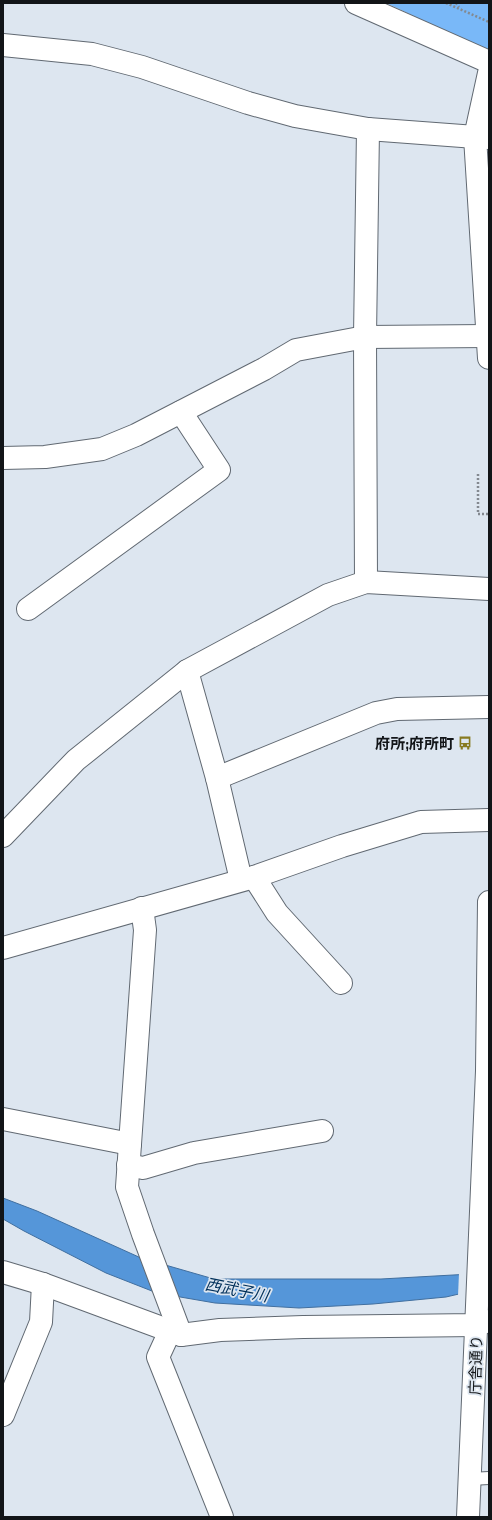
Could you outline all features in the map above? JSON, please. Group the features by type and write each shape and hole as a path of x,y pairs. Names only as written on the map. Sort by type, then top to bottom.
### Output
{"main road":[{"path":"356,3 489,62"},
{"path":"3,46 92,54 142,67 248,103 295,116 368,129 482,138"},
{"path":"489,73 482,138 489,358"},
{"path":"366,582 365,337 368,129"},
{"path":"3,458 45,457 102,449 136,435 264,369 296,350 365,337 488,336"},
{"path":"28,609 218,470 181,412"},
{"path":"3,836 76,760 187,671 328,595 366,582 489,588"},
{"path":"187,671 247,879 341,983"},
{"path":"217,778 376,713 397,709 489,707"},
{"path":"3,948 247,879 342,846 421,822 489,820"},
{"name":"庁舎通り","path":"468,1517 479,1478 481,1318 479,1258 487,1071 489,902"},
{"path":"142,908 145,930 127,1187 176,1333"},
{"path":"3,1119 129,1154 143,1168 194,1153 322,1130"},
{"path":"3,1272 43,1284 176,1333 481,1318"},
{"path":"3,1415 41,1322 43,1284"},
{"path":"176,1333 158,1357 222,1517"}],"path":[{"path":"446,3 489,22"},
{"path":"456,3 461,9"},
{"path":"478,474 478,514 489,514"}],"shaded area":[{"path":"386,3 489,3 489,60 439,30"}],"water":[{"name":"西武子川","path":"3,1198 37,1211 141,1258 214,1279 381,1279 489,1273 489,1287 446,1297 373,1304 299,1308 215,1303 157,1293 106,1273 3,1219"}],"pier":[{"path":"489,1271 489,1289 458,1296 459,1273"}],"place":[{"name":"府所;府所町","path":"465,743"}]}
